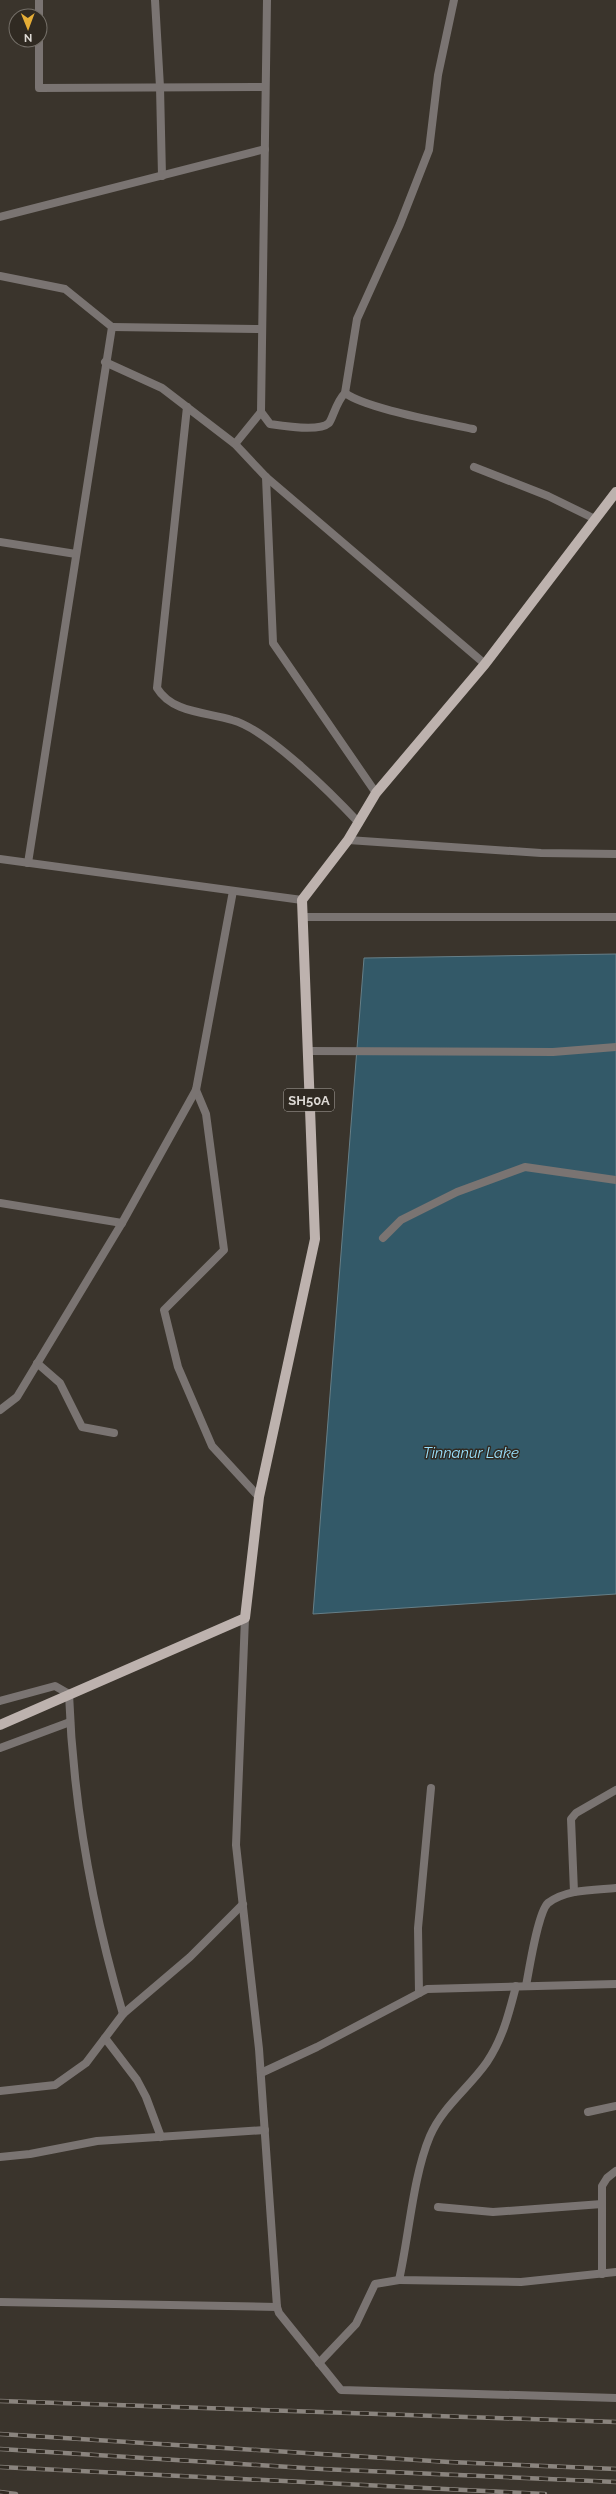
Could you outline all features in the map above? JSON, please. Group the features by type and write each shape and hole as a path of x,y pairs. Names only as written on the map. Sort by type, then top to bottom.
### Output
{"main road":[{"path":"302,900 348,840 376,793 485,664 616,492"},
{"name":"SH50A","path":"245,1618 260,1497 315,1239 302,900"},
{"path":"0,1725 245,1618"}],"street":[{"path":"155,0 160,87 162,176"},
{"path":"267,0 261,412 270,424 311,428 324,426 330,422 338,400 345,393 357,320 400,224 429,150 438,75 454,0"},
{"path":"39,48 40,88 266,87"},
{"path":"0,217 265,149"},
{"path":"0,276 64,289 112,327 262,329"},
{"path":"28,863 112,327"},
{"path":"106,362 162,388 235,444 266,477 485,664"},
{"path":"345,393 352,398 370,404 473,429"},
{"path":"187,407 157,688 164,699 177,706 234,720 260,734 330,791 358,823"},
{"path":"235,444 261,412"},
{"path":"474,467 548,496 595,519"},
{"path":"266,477 273,643 376,793"},
{"path":"0,542 76,554"},
{"path":"348,840 541,854 616,854"},
{"path":"0,860 302,900"},
{"path":"0,1410 17,1397 122,1223 196,1090 233,891"},
{"path":"302,917 616,917"},
{"path":"308,1051 553,1052 616,1047"},
{"path":"196,1090 206,1114 224,1250 164,1310 178,1367 212,1446 260,1497"},
{"path":"383,1238 401,1220 457,1192 525,1167 616,1180"},
{"path":"0,1203 122,1223"},
{"path":"37,1363 60,1383 82,1427 114,1433"},
{"path":"245,1618 236,1845 261,2073 277,2307 279,2313 341,2390 616,2398"},
{"path":"0,1701 55,1686 69,1694 71,1757 87,1871 103,1948 123,2014"},
{"path":"0,1748 70,1722"},
{"path":"419,1993 418,1928 431,1788"},
{"path":"574,1892 571,1820 576,1813 616,1790"},
{"path":"526,1986 540,1917 548,1904 574,1892 616,1888"},
{"path":"0,2091 55,2085 86,2063 123,2014 190,1957 243,1904"},
{"path":"261,2073 316,2048 427,1988 616,1984"},
{"path":"399,2280 422,2158 430,2135 443,2112 487,2062 503,2034 516,1986"},
{"path":"105,2038 137,2080 146,2097 161,2137"},
{"path":"588,2112 616,2106"},
{"path":"0,2157 30,2154 97,2141 265,2130"},
{"path":"602,2274 602,2186 616,2171"},
{"path":"438,2208 493,2212 602,2204"},
{"path":"319,2363 356,2324 375,2284 399,2280 521,2282 616,2272"},
{"path":"0,2302 277,2307"}],"water":[{"name":"Tinnanur Lake","path":"616,954 616,1594 313,1614 364,958"}],"railway":[{"path":"0,2401 616,2422"},
{"path":"0,2434 449,2462 616,2469"},
{"path":"0,2449 321,2469 616,2482"},
{"path":"0,2467 545,2494"},
{"path":"0,2492 16,2494"}]}
